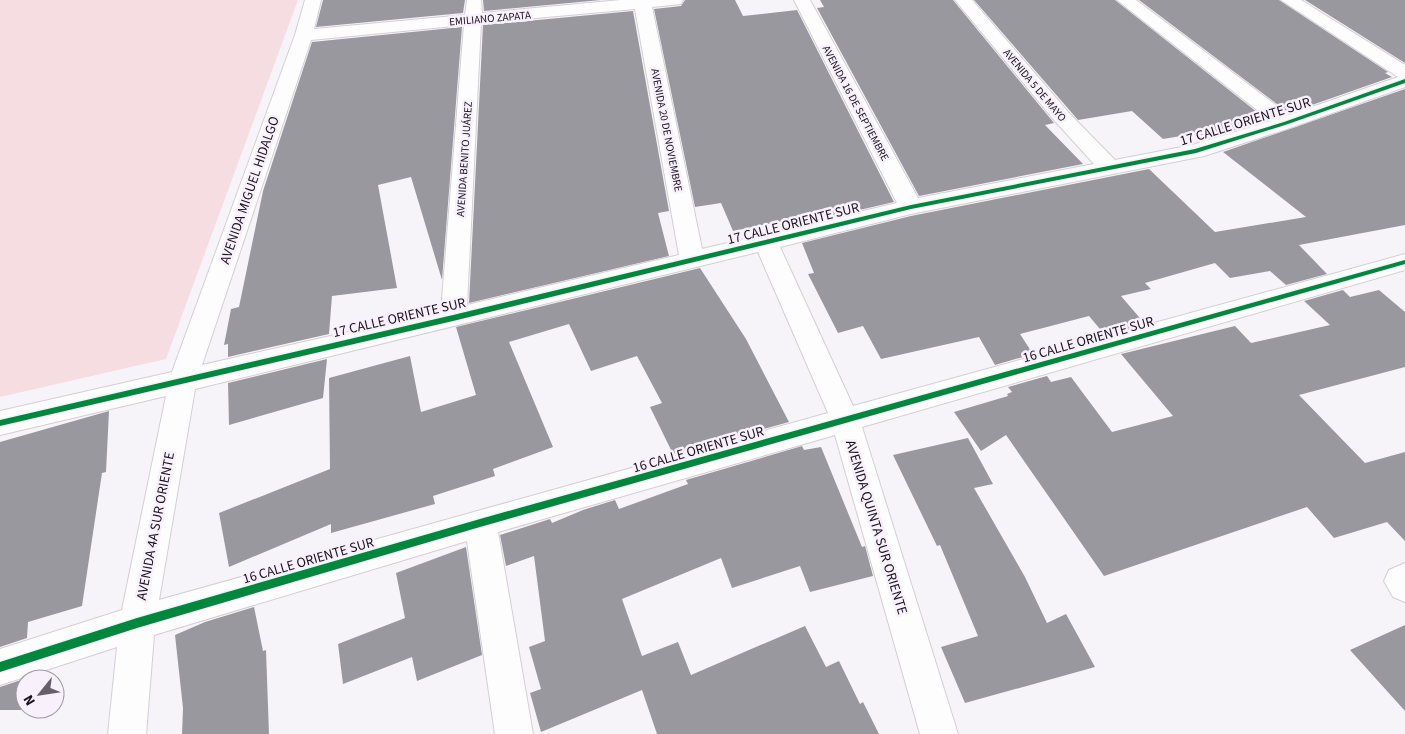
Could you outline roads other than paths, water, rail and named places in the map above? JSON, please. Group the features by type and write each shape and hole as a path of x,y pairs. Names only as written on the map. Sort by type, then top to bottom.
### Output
{"street":[{"name":"AVENIDA MIGUEL HIDALGO","path":"183,379 304,35 313,0"},
{"name":"EMILIANO ZAPATA","path":"304,35 473,10 675,0"},
{"name":"AVENIDA 16 DE SEPTIEMBRE","path":"802,0 911,207"},
{"name":"AVENIDA 5 DE MAYO","path":"963,0 1061,116 1108,167"},
{"path":"1125,0 1286,123"},
{"path":"1289,0 1405,73"},
{"name":"AVENIDA 20 DE NOVIEMBRE","path":"642,2 692,260"},
{"name":"AVENIDA BENITO JUÁREZ","path":"454,318 473,10"},
{"name":"17 CALLE ORIENTE SUR","path":"0,422 454,318 911,207 1108,167 1196,152 1405,81"},
{"name":"AVENIDA QUINTA SUR ORIENTE","path":"766,243 846,421 939,734"},
{"name":"16 CALLE ORIENTE SUR","path":"0,667 137,623 480,523 1405,262"},
{"name":"AVENIDA 4A SUR ORIENTE","path":"127,734 137,623 183,379"},
{"path":"480,523 514,734"},
{"path":"1405,579 1401,581 1405,586"}]}
